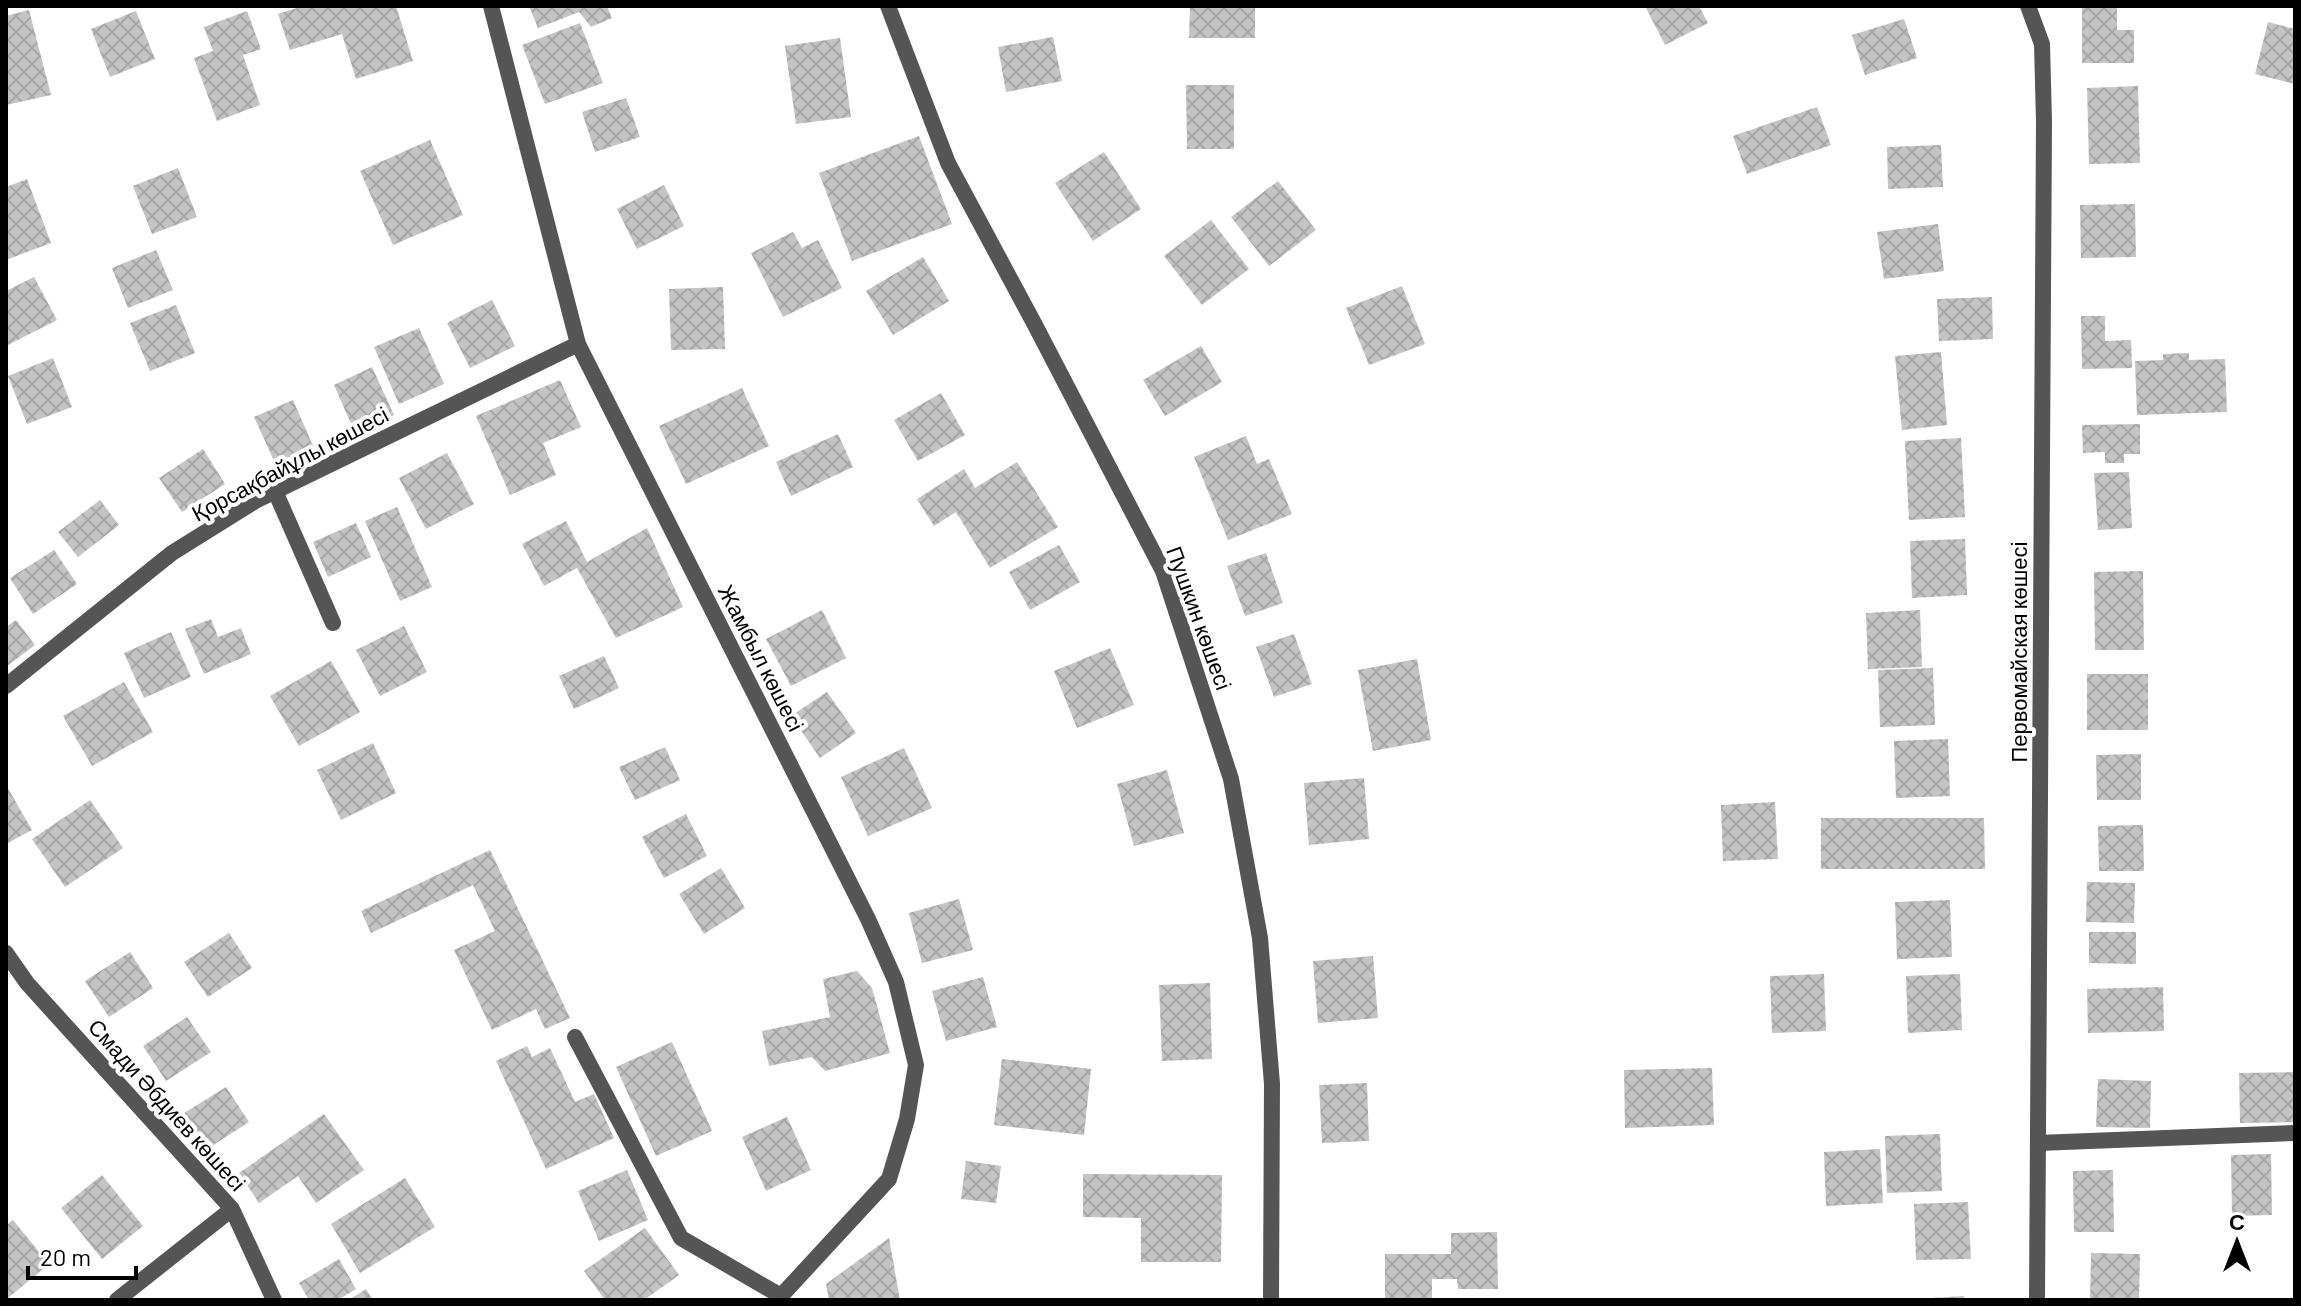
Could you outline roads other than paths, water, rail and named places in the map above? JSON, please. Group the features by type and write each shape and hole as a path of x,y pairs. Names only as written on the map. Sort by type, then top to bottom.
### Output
{"street":[{"name":"Жамбыл көшесі","path":"491,6 578,344 868,919 896,982 916,1065 907,1119 889,1179 781,1298"},
{"name":"Пушкин көшесі","path":"888,6 948,163 1163,571 1231,779 1260,938 1272,1084 1271,1300"},
{"name":"Первомайская көшесі","path":"2028,6 2042,44 2044,122 2037,1300"},
{"name":"Қорсақбайұлы көшесі","path":"6,686 172,553 275,491 578,344"},
{"path":"275,491 333,623"},
{"name":"Смади Әбдиев көшесі","path":"6,953 27,983 232,1209 274,1300"},
{"path":"575,1037 681,1238 781,1298"},
{"path":"2038,1143 2295,1133"},
{"path":"117,1300 232,1209"}]}
